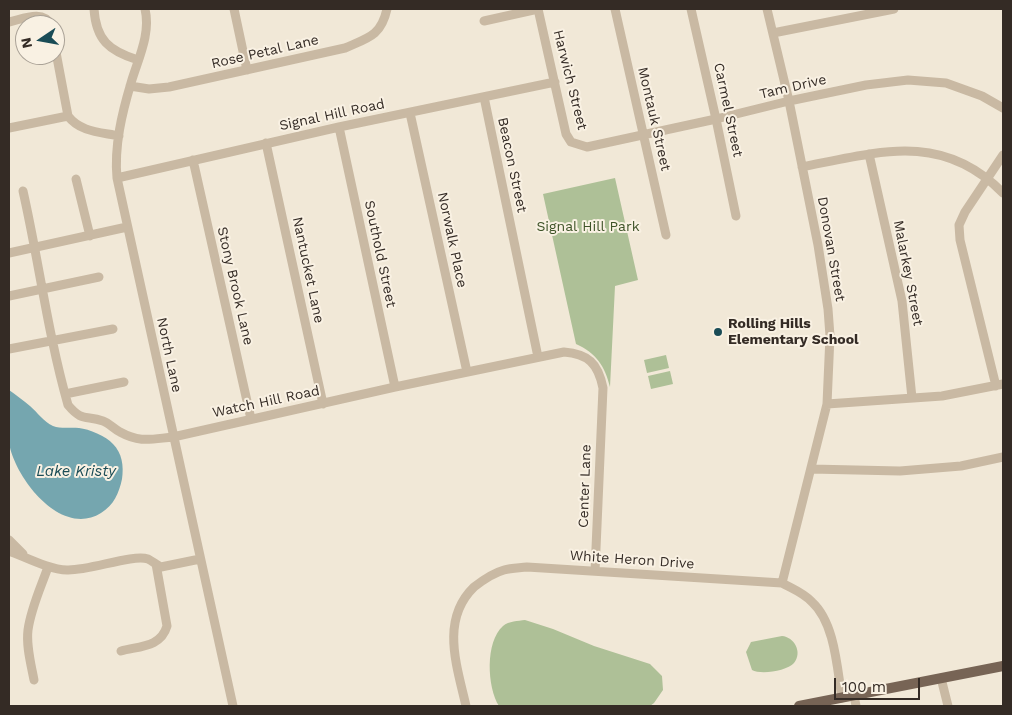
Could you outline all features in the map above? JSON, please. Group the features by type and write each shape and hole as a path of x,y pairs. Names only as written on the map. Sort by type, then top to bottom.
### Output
{"main road":[{"path":"799,706 1003,666"}],"street":[{"path":"94,9 97,31 113,49 139,57"},
{"name":"North Lane","path":"145,9 147,16 146,35 130,86 119,136 116,154 117,178 233,706"},
{"path":"234,9 247,70"},
{"name":"Rose Petal Lane","path":"130,86 150,89 169,87 344,48 369,38 380,28 387,9"},
{"path":"484,21 538,9"},
{"name":"Harwich Street","path":"538,9 566,134 572,142 587,147"},
{"name":"Montauk Street","path":"615,9 666,235"},
{"name":"Carmel Street","path":"691,9 736,216"},
{"name":"Donovan Street","path":"767,9 789,101 802,167 828,309 830,339 827,404 782,583"},
{"path":"773,34 894,9"},
{"path":"58,65 68,116 73,123 80,127 119,136"},
{"name":"Tam Drive","path":"587,147 789,101 866,85 908,80 946,83 982,96 1003,108"},
{"name":"Signal Hill Road","path":"117,178 338,127 555,82"},
{"name":"Beacon Street","path":"484,97 538,357"},
{"name":"Norwalk Place","path":"410,113 468,372"},
{"path":"9,128 68,116"},
{"name":"Southold Street","path":"338,127 395,387"},
{"name":"Nantucket Lane","path":"266,143 323,404"},
{"path":"802,167 899,150 933,152 965,163 988,178 1003,193"},
{"name":"Malarkey Street","path":"869,154 902,301 912,398"},
{"path":"827,404 942,396 1000,385 960,240 959,225 965,212 1003,155"},
{"name":"Stony Brook Lane","path":"193,160 251,419"},
{"path":"76,179 90,236"},
{"name":"Watch Hill Road","path":"23,191 36,247 42,289 68,405 74,412 86,419 100,420 131,438 144,441 173,437 395,387 564,352 578,354 591,361 600,376 603,388 602,401"},
{"path":"9,253 127,227"},
{"path":"9,296 99,277"},
{"path":"9,349 53,339 113,329"},
{"path":"65,394 124,382"},
{"name":"Center Lane","path":"595,571 602,401"},
{"path":"811,469 900,471 961,466 1003,457"},
{"path":"9,540 27,557"},
{"path":"9,551 48,567 65,570 83,570 142,558 150,560 161,567 200,559"},
{"path":"121,651 158,642 165,634 167,626 156,564"},
{"path":"34,680 28,631 31,615 48,567"},
{"name":"White Heron Drive","path":"466,706 454,653 453,640 458,608 469,593 486,578 504,570 527,567 782,583 800,592 813,602 823,615 831,637 842,698"},
{"path":"941,678 948,706"},
{"path":"854,695 856,706"}],"green space":[{"name":"Signal Hill Park","path":"615,178 638,280 615,286 610,387 599,361 576,344 543,194"},
{"path":"666,355 669,368 647,373 644,360"},
{"path":"670,371 673,384 651,389 648,376"},
{"path":"525,620 594,646 650,664 662,676 663,690 650,706 499,706 490,677 493,643 497,633 505,624"},
{"path":"782,636 790,639 796,646 798,654 794,663 786,668 774,671 761,672 752,670 746,652 751,642"}],"water":[{"name":"Lake Kristy","path":"9,390 53,426 92,431 106,438 116,448 122,460 122,479 115,498 106,510 86,519 71,518 56,511 30,487 20,472 9,443"}],"place":[{"name":"Rolling Hills Elementary School","path":"718,332"}]}
